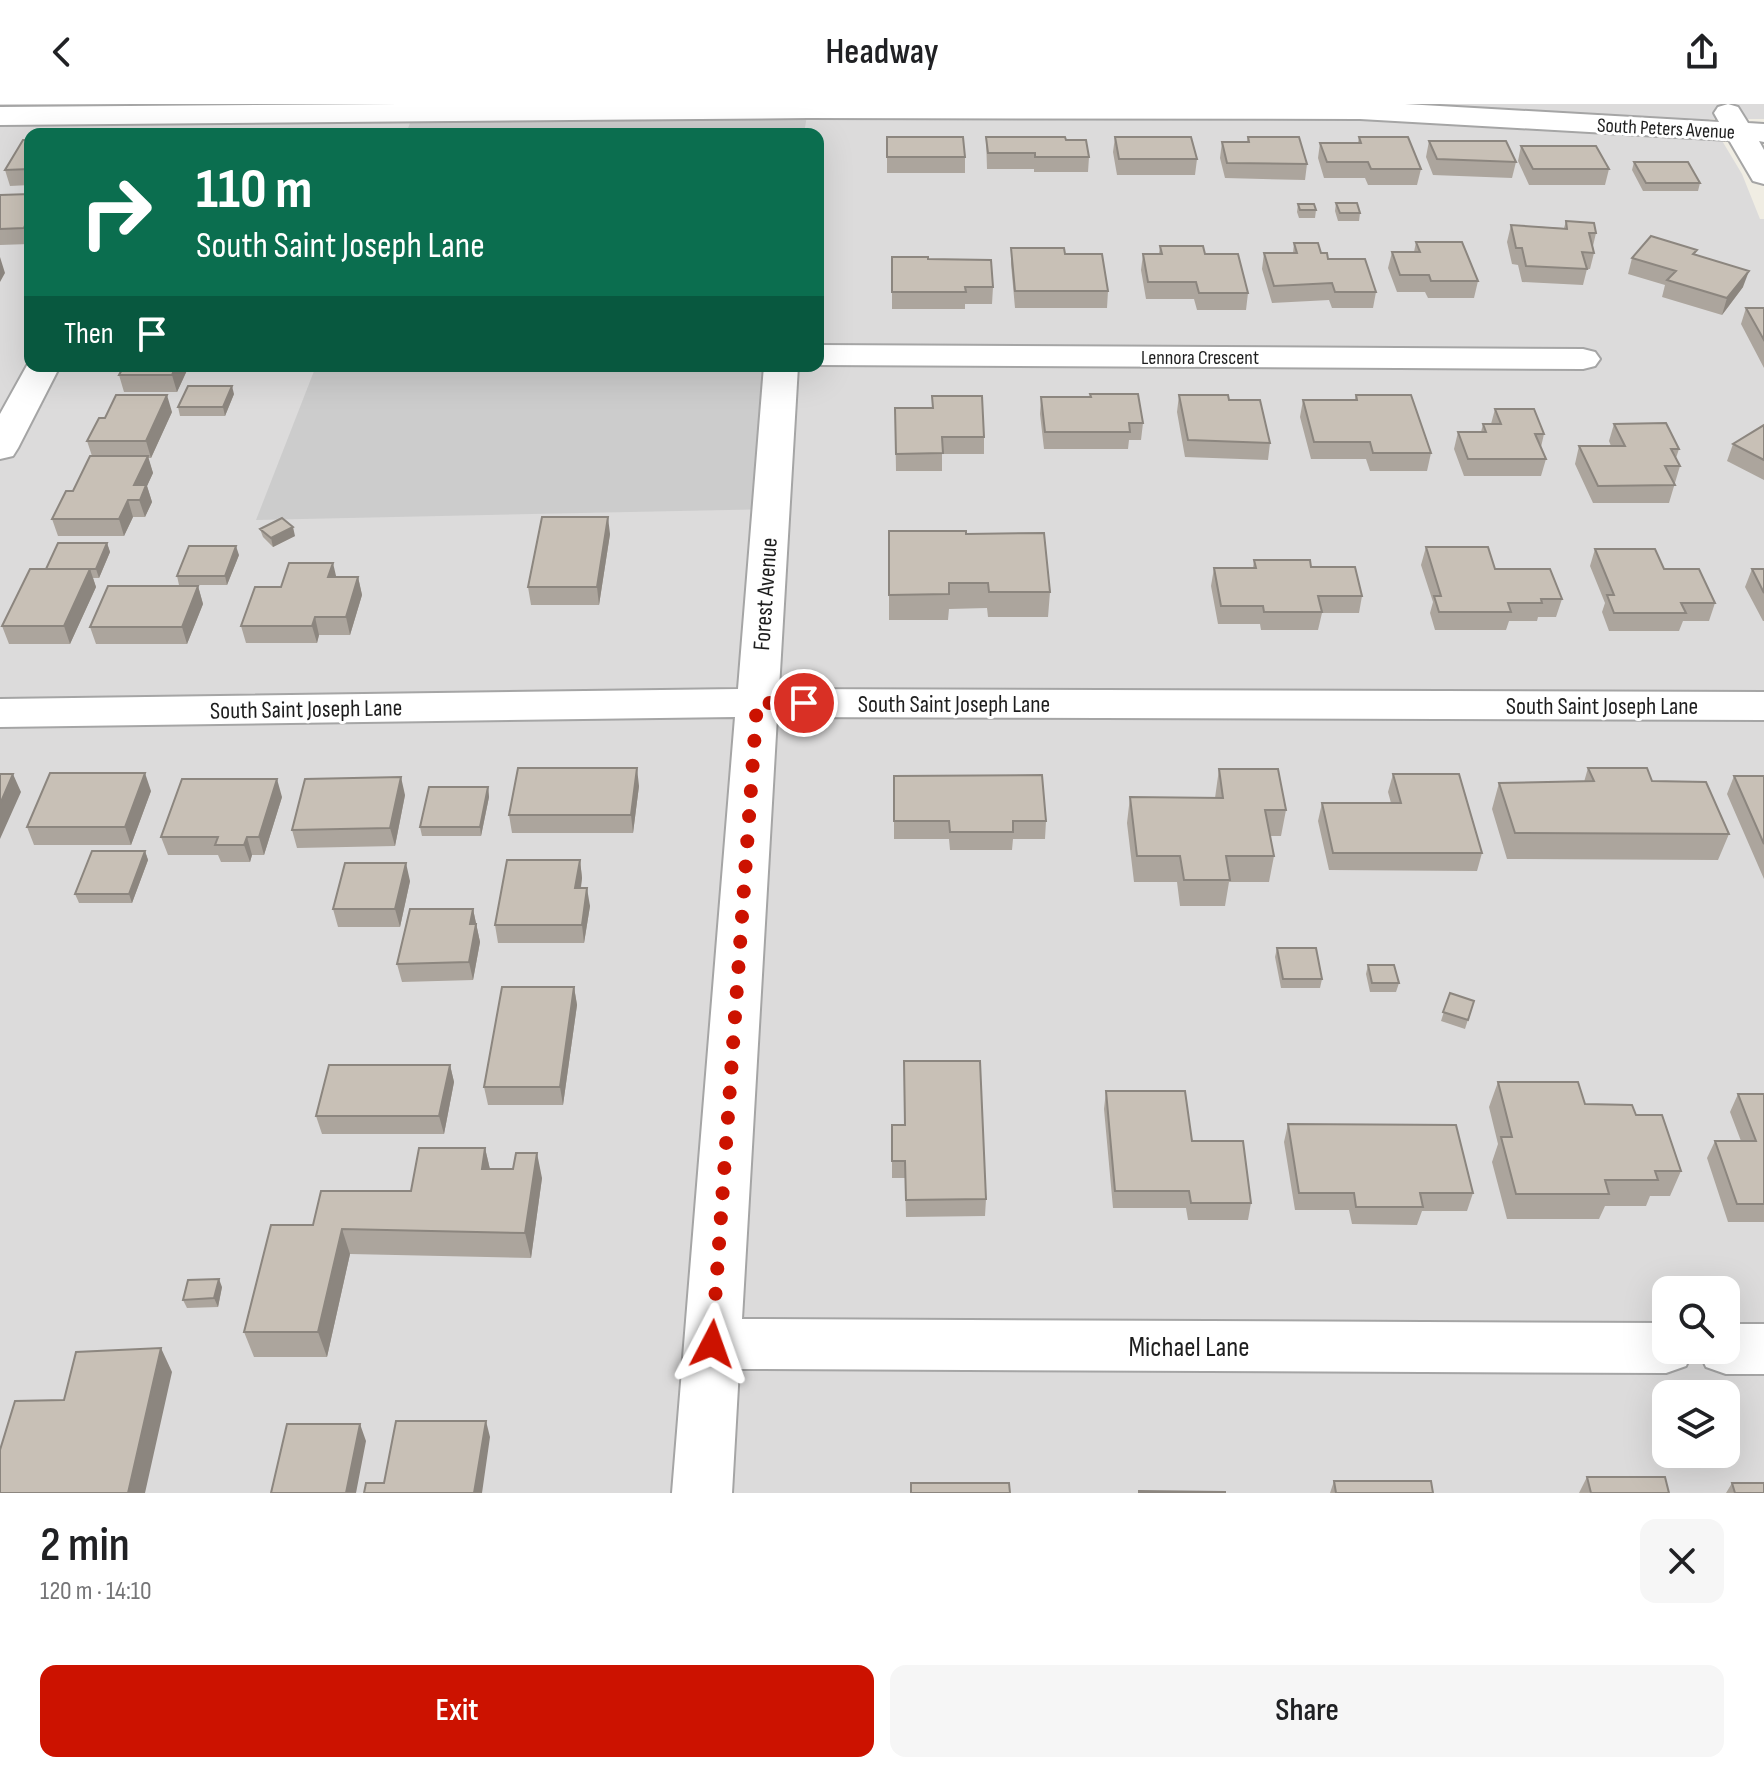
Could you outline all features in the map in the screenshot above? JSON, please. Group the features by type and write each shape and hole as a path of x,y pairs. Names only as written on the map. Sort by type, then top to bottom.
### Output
{"street":[{"path":"1723,104 1752,133 1764,175"},
{"name":"South Peters Avenue","path":"0,116 807,116 1360,110 1752,133"},
{"name":"Lennora Crescent","path":"824,355 1583,359"},
{"path":"0,448 40,372"},
{"name":"Forest Avenue","path":"702,1493 781,372"},
{"name":"South Saint Joseph Lane","path":"0,713 757,703 1764,706"},
{"name":"Michael Lane","path":"712,1344 1652,1348"},
{"path":"1740,1349 1764,1349"}],"shaded area":[{"path":"0,104 1764,104 1764,119 1709,119 1742,174 1760,219 1764,219 1764,1493 0,1493"},
{"path":"808,109 805,128 408,128 414,112"},
{"path":"314,372 782,372 771,509 256,520"}],"building":[{"path":"887,137 963,137 965,157 887,157"},
{"path":"986,137 1086,140 1089,157 988,153"},
{"path":"1115,137 1191,137 1197,159 1119,159"},
{"path":"1248,137 1299,137 1307,164 1227,163 1222,142 1249,142"},
{"path":"1359,137 1408,137 1421,169 1371,169 1368,162 1327,162 1320,143 1361,143"},
{"path":"23,140 24,140 24,169 5,170"},
{"path":"1429,141 1506,141 1516,162 1437,159"},
{"path":"1521,146 1596,146 1609,169 1533,169"},
{"path":"1634,162 1688,162 1700,183 1646,183"},
{"path":"24,194 24,228 0,229 0,195"},
{"path":"1336,203 1357,203 1360,213 1340,213"},
{"path":"1298,204 1314,204 1316,210 1300,210"},
{"path":"1566,221 1594,223 1596,233 1589,233 1594,253 1582,252 1587,269 1526,266 1522,248 1516,248 1511,225 1567,229"},
{"path":"1651,236 1697,250 1693,254 1749,271 1727,298 1667,280 1676,271 1632,258"},
{"path":"1416,242 1462,242 1478,281 1431,281 1429,275 1400,275 1392,252 1420,252"},
{"path":"1294,243 1318,243 1321,253 1327,253 1328,259 1365,259 1376,292 1335,292 1332,283 1274,286 1264,253 1297,253"},
{"path":"1160,246 1203,246 1205,254 1238,254 1248,293 1199,293 1196,282 1148,282 1143,254 1162,254"},
{"path":"1011,248 1064,248 1065,254 1102,254 1108,291 1015,291"},
{"path":"892,257 991,260 993,287 965,287 966,292 892,292"},
{"path":"1746,308 1764,308 1764,340"},
{"path":"121,372 173,372 172,375 119,375"},
{"path":"188,386 232,386 223,407 178,407"},
{"path":"1090,394 1138,394 1143,423 1129,423 1130,432 1045,432 1041,397 1091,397"},
{"path":"116,395 167,395 146,441 87,441 99,418 105,418"},
{"path":"1179,395 1228,395 1229,400 1260,400 1270,443 1188,440"},
{"path":"1356,395 1411,395 1431,453 1373,453 1370,442 1314,442 1303,400 1357,400"},
{"path":"932,396 982,396 984,437 942,437 943,453 896,454 895,408 933,408"},
{"path":"1495,409 1534,409 1544,434 1535,434 1546,459 1468,459 1458,432 1486,432 1483,424 1501,424"},
{"path":"1666,423 1679,449 1671,449 1680,466 1665,466 1675,485 1598,486 1579,446 1625,446 1614,424"},
{"path":"1764,425 1764,460 1733,444"},
{"path":"90,456 148,456 134,485 146,485 140,500 128,500 119,519 52,519 66,491 73,491"},
{"path":"542,517 608,517 597,587 528,587"},
{"path":"282,518 293,527 271,538 260,529"},
{"path":"889,531 1044,533 1050,592 989,592 988,583 949,583 949,594 889,595"},
{"path":"58,543 107,543 96,569 46,569"},
{"path":"189,546 236,546 225,576 177,576"},
{"path":"1426,547 1488,547 1495,569 1550,569 1562,599 1541,599 1542,603 1508,603 1511,612 1439,612 1434,596 1441,596"},
{"path":"1595,549 1655,549 1664,569 1699,569 1715,603 1681,603 1686,613 1614,613 1607,595 1614,595"},
{"path":"1254,560 1310,560 1311,567 1355,567 1362,596 1318,596 1322,612 1264,612 1263,606 1221,606 1214,568 1256,568"},
{"path":"289,563 333,563 328,577 358,577 346,617 315,617 312,626 241,626 255,587 281,587"},
{"path":"30,569 90,569 64,626 2,626"},
{"path":"1752,569 1764,569 1764,593"},
{"path":"108,586 198,586 182,627 90,627"},
{"path":"518,768 637,768 631,815 509,815"},
{"path":"1588,768 1647,768 1652,781 1706,782 1729,834 1515,833 1499,783 1594,781"},
{"path":"1219,769 1278,769 1286,810 1265,810 1274,856 1226,856 1230,880 1184,880 1180,856 1137,856 1130,797 1223,798"},
{"path":"50,773 145,773 125,827 27,827"},
{"path":"0,774 13,774 0,804"},
{"path":"1393,774 1459,774 1482,853 1333,853 1322,803 1401,803"},
{"path":"1042,775 1046,821 1013,821 1013,832 950,832 949,821 894,821 894,776"},
{"path":"1734,776 1764,776 1764,844"},
{"path":"401,777 390,828 292,830 305,779"},
{"path":"182,779 277,779 259,837 247,837 244,845 215,845 218,837 161,837"},
{"path":"429,787 488,787 480,827 420,827"},
{"path":"92,851 145,851 129,894 75,894"},
{"path":"507,860 580,860 575,888 587,888 582,925 495,925"},
{"path":"345,863 406,863 395,909 333,909"},
{"path":"410,909 473,909 470,924 476,924 469,962 397,964"},
{"path":"1277,948 1316,948 1322,979 1283,979"},
{"path":"1368,965 1394,965 1399,983 1372,983"},
{"path":"502,987 574,987 560,1087 484,1087"},
{"path":"1450,993 1474,1001 1468,1020 1443,1012"},
{"path":"904,1061 980,1061 986,1199 906,1200 905,1161 892,1161 892,1125 905,1125"},
{"path":"329,1065 450,1065 439,1116 316,1116"},
{"path":"1498,1082 1578,1082 1585,1104 1632,1105 1636,1115 1662,1115 1681,1171 1655,1171 1658,1180 1605,1180 1609,1194 1516,1194 1501,1137 1512,1137"},
{"path":"1106,1091 1185,1091 1192,1141 1243,1141 1251,1203 1191,1203 1189,1191 1115,1191"},
{"path":"1738,1094 1764,1094 1764,1204 1737,1204 1715,1141 1756,1141"},
{"path":"1288,1124 1456,1125 1473,1193 1420,1193 1423,1207 1356,1207 1354,1193 1299,1193"},
{"path":"419,1148 485,1148 482,1169 513,1169 516,1153 537,1153 525,1233 342,1229 318,1332 244,1332 271,1225 313,1225 321,1191 411,1191"},
{"path":"219,1279 214,1298 183,1300 188,1280"},
{"path":"161,1348 128,1493 0,1493 0,1450 15,1401 64,1400 76,1352"},
{"path":"396,1421 486,1421 474,1493 364,1493 366,1483 384,1483"},
{"path":"287,1424 360,1424 346,1493 271,1493"},
{"path":"1587,1477 1665,1477 1669,1493 1591,1493"},
{"path":"1334,1481 1431,1481 1433,1493 1336,1493"},
{"path":"911,1483 1009,1483 1010,1493 911,1493"},
{"path":"1732,1483 1764,1483 1764,1493 1735,1493"},
{"path":"1225,1492 1225,1493 1139,1493"}],"route":[{"path":"712,1344 757,703 804,703"}]}
